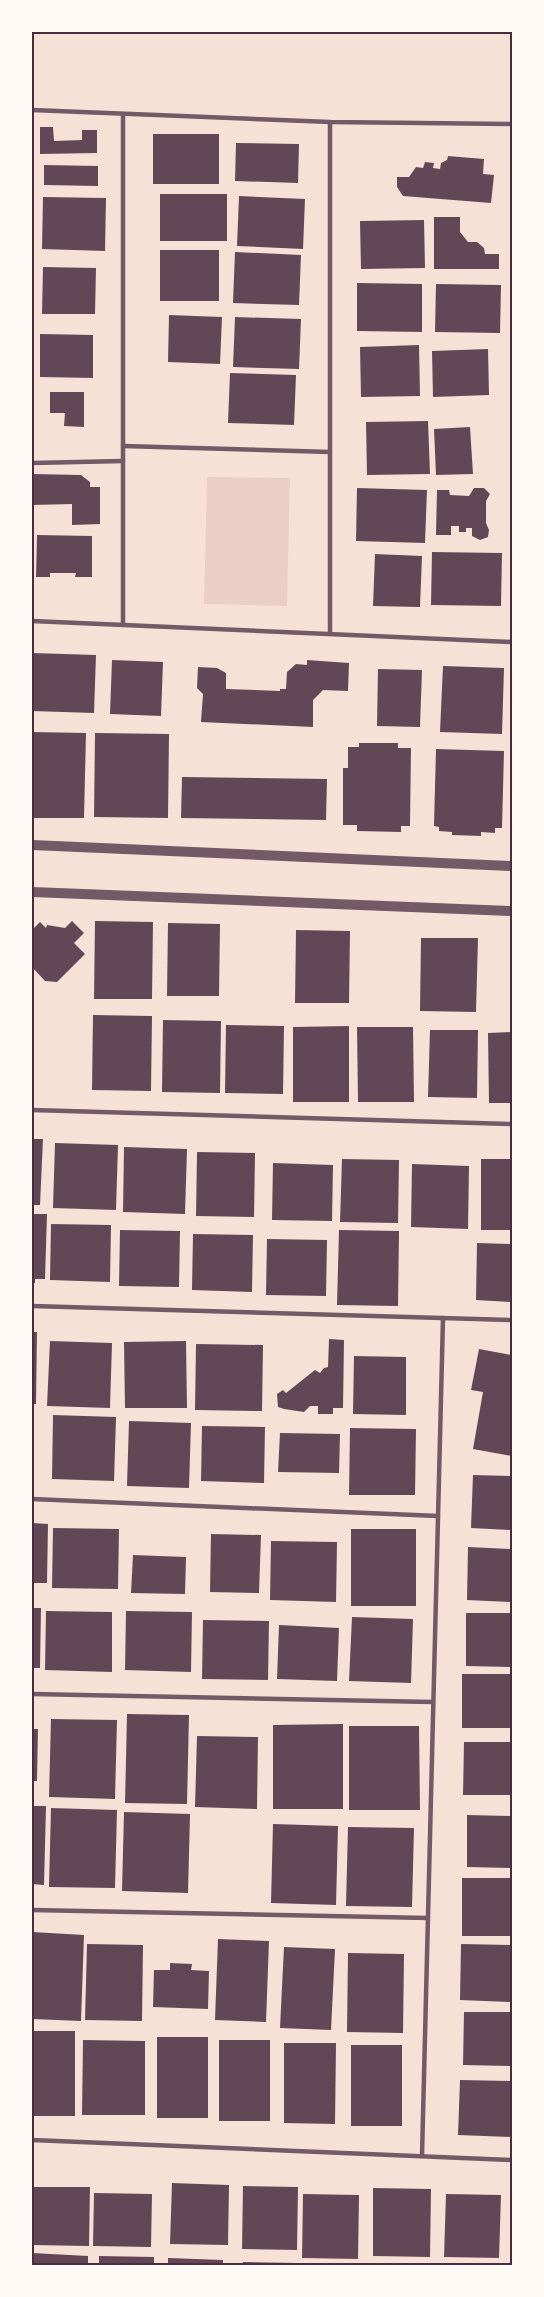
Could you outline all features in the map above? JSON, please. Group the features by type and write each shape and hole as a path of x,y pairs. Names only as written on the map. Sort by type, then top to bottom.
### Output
{"street":[{"path":"32,844 513,866"},
{"path":"32,892 513,911"}],"lane":[{"path":"32,110 330,122 513,124"},
{"path":"123,114 123,625"},
{"path":"330,122 330,634"},
{"path":"123,446 330,452"},
{"path":"32,463 123,461"},
{"path":"32,621 513,642"},
{"path":"32,1110 513,1124"},
{"path":"32,1306 513,1320"},
{"path":"422,2156 442,1318"},
{"path":"32,1499 438,1516"},
{"path":"32,1694 433,1702"},
{"path":"32,1910 428,1918"},
{"path":"32,2140 513,2160"}],"shaded area":[{"path":"207,477 290,478 287,606 204,604"}],"building":[{"path":"40,127 53,127 54,141 82,140 82,130 97,130 97,153 40,154"},
{"path":"153,134 219,134 219,184 153,184"},
{"path":"236,143 299,144 298,183 235,181"},
{"path":"448,156 484,159 483,174 494,175 491,203 403,196 397,187 397,177 409,177 416,167 423,168 425,162 434,163 433,168 440,169 441,163 447,160"},
{"path":"44,165 98,166 98,186 44,185"},
{"path":"160,194 227,194 227,241 160,241"},
{"path":"239,196 305,199 303,249 237,246"},
{"path":"43,197 106,198 105,251 42,249"},
{"path":"434,217 460,217 460,232 468,242 477,242 484,248 485,254 499,254 499,269 434,269"},
{"path":"424,220 425,268 361,269 360,221"},
{"path":"160,250 219,250 219,301 160,301"},
{"path":"235,252 301,255 299,305 233,303"},
{"path":"43,267 96,268 95,314 42,314"},
{"path":"357,283 422,284 422,332 357,331"},
{"path":"436,284 501,285 500,333 435,332"},
{"path":"169,315 222,317 220,364 168,362"},
{"path":"235,317 301,319 299,369 233,367"},
{"path":"40,334 93,335 93,378 40,377"},
{"path":"419,345 420,396 361,397 360,347"},
{"path":"488,349 489,395 433,397 432,351"},
{"path":"230,373 296,375 294,425 228,423"},
{"path":"50,392 84,392 84,427 64,426 65,413 50,413"},
{"path":"428,421 430,474 367,475 366,422"},
{"path":"470,427 473,474 436,475 434,429"},
{"path":"32,474 81,475 90,482 90,487 100,487 100,524 72,525 72,504 32,505"},
{"path":"357,488 427,490 425,543 356,541"},
{"path":"474,488 484,488 490,494 486,501 488,537 480,540 472,536 472,528 466,528 466,532 459,532 459,526 451,526 451,535 436,535 437,490 449,490 450,495 469,496"},
{"path":"37,535 92,536 92,577 75,577 76,573 50,573 50,577 36,577"},
{"path":"432,552 502,553 501,606 431,605"},
{"path":"375,554 422,556 420,607 373,606"},
{"path":"32,653 96,655 94,713 32,711"},
{"path":"112,660 163,662 161,716 110,714"},
{"path":"307,660 349,663 348,691 323,690 313,700 313,727 201,722 203,694 197,688 198,667 217,668 226,673 226,689 280,691 280,689 286,689 287,672 296,664 307,665"},
{"path":"443,666 504,668 502,734 440,732"},
{"path":"378,669 422,670 420,727 377,726"},
{"path":"32,732 86,733 84,818 32,818"},
{"path":"95,733 169,734 168,818 94,817"},
{"path":"359,743 398,743 398,748 411,748 410,826 401,826 401,832 357,831 357,825 343,825 343,768 348,768 348,747 359,747"},
{"path":"436,749 504,751 502,828 495,828 495,833 481,832 481,836 452,835 452,832 439,831 439,827 434,826"},
{"path":"182,777 327,779 326,820 181,818"},
{"path":"72,921 84,933 74,943 85,954 57,982 45,981 32,967 32,930 40,922 46,928 47,925 65,928"},
{"path":"95,921 153,922 152,999 94,999"},
{"path":"168,923 220,924 219,996 167,996"},
{"path":"296,930 350,931 349,1003 295,1003"},
{"path":"421,938 478,938 476,1012 420,1011"},
{"path":"93,1015 152,1016 151,1091 92,1090"},
{"path":"163,1020 221,1021 220,1093 162,1092"},
{"path":"226,1025 284,1026 283,1094 225,1093"},
{"path":"349,1026 349,1102 293,1102 293,1027"},
{"path":"357,1027 413,1027 414,1102 358,1102"},
{"path":"430,1030 478,1030 477,1098 428,1097"},
{"path":"512,1032 512,1103 489,1103 488,1033"},
{"path":"32,1139 43,1139 40,1205 32,1205"},
{"path":"55,1143 118,1145 116,1210 53,1208"},
{"path":"124,1147 187,1149 185,1214 123,1212"},
{"path":"197,1152 255,1153 254,1217 196,1216"},
{"path":"342,1159 399,1160 398,1223 340,1222"},
{"path":"481,1159 512,1159 512,1230 481,1230"},
{"path":"273,1163 333,1165 332,1221 272,1220"},
{"path":"412,1164 469,1166 468,1229 411,1227"},
{"path":"32,1214 47,1214 45,1279 35,1279 35,1283 32,1283"},
{"path":"51,1224 111,1225 110,1282 50,1280"},
{"path":"120,1230 180,1231 179,1287 119,1286"},
{"path":"339,1230 399,1231 398,1306 337,1305"},
{"path":"193,1234 253,1235 252,1292 192,1290"},
{"path":"267,1239 327,1240 326,1296 266,1295"},
{"path":"477,1243 512,1244 512,1302 476,1300"},
{"path":"32,1332 37,1332 36,1404 32,1404"},
{"path":"329,1339 344,1340 343,1408 333,1408 333,1414 318,1414 318,1406 310,1406 304,1412 278,1407 277,1394 283,1390 286,1393 315,1370 320,1373 328,1367"},
{"path":"50,1341 112,1343 110,1408 47,1406"},
{"path":"186,1341 187,1408 125,1408 124,1342"},
{"path":"196,1344 263,1345 262,1411 195,1410"},
{"path":"479,1349 512,1355 512,1456 473,1449 483,1392 471,1390"},
{"path":"354,1356 406,1357 406,1415 353,1414"},
{"path":"53,1415 116,1417 114,1481 52,1479"},
{"path":"129,1421 191,1423 189,1488 127,1486"},
{"path":"202,1426 265,1427 264,1483 201,1481"},
{"path":"350,1428 416,1429 415,1495 349,1495"},
{"path":"280,1433 340,1434 339,1473 278,1472"},
{"path":"473,1475 512,1476 512,1530 471,1528"},
{"path":"32,1523 48,1524 47,1583 32,1583"},
{"path":"53,1528 119,1529 118,1589 52,1588"},
{"path":"351,1529 416,1529 416,1606 351,1606"},
{"path":"211,1534 261,1535 259,1593 210,1592"},
{"path":"271,1541 337,1542 336,1602 270,1600"},
{"path":"468,1547 512,1549 512,1602 467,1600"},
{"path":"133,1555 186,1557 185,1594 131,1593"},
{"path":"32,1608 41,1608 40,1668 32,1668"},
{"path":"46,1611 112,1612 112,1672 45,1670"},
{"path":"126,1611 192,1612 191,1672 125,1670"},
{"path":"466,1613 512,1613 512,1667 466,1666"},
{"path":"352,1617 413,1619 411,1683 349,1681"},
{"path":"203,1620 269,1621 268,1680 202,1679"},
{"path":"279,1625 339,1628 337,1681 277,1679"},
{"path":"462,1674 512,1674 512,1728 462,1728"},
{"path":"127,1714 189,1715 187,1804 125,1803"},
{"path":"51,1719 117,1720 115,1799 49,1797"},
{"path":"343,1724 343,1809 273,1809 273,1725"},
{"path":"349,1726 419,1726 420,1810 349,1810"},
{"path":"32,1729 38,1729 37,1781 32,1781"},
{"path":"197,1736 258,1737 257,1809 195,1807"},
{"path":"464,1742 512,1742 512,1795 463,1795"},
{"path":"32,1806 46,1806 44,1885 32,1884"},
{"path":"51,1808 117,1810 115,1888 49,1887"},
{"path":"124,1812 190,1814 188,1893 122,1891"},
{"path":"467,1815 512,1816 512,1868 467,1867"},
{"path":"273,1824 338,1826 336,1905 271,1903"},
{"path":"348,1827 414,1828 412,1907 346,1906"},
{"path":"462,1878 512,1878 512,1936 462,1936"},
{"path":"32,1932 84,1935 81,2021 32,2019"},
{"path":"218,1939 269,1941 266,2022 215,2020"},
{"path":"87,1944 143,1945 142,2021 85,2020"},
{"path":"461,1944 512,1945 512,2002 460,2000"},
{"path":"284,1947 335,1949 331,2030 280,2028"},
{"path":"348,1953 404,1954 403,2033 347,2032"},
{"path":"170,1963 192,1964 191,1970 209,1971 208,2009 153,2007 154,1970 170,1970"},
{"path":"464,2012 512,2012 512,2066 463,2065"},
{"path":"32,2031 75,2031 75,2116 32,2116"},
{"path":"157,2037 208,2037 208,2118 157,2118"},
{"path":"83,2040 145,2041 145,2115 82,2115"},
{"path":"219,2040 270,2040 270,2121 219,2121"},
{"path":"284,2043 336,2043 335,2124 284,2123"},
{"path":"351,2045 402,2045 402,2126 351,2126"},
{"path":"460,2080 512,2081 512,2137 458,2135"},
{"path":"172,2183 229,2185 228,2245 170,2244"},
{"path":"243,2186 298,2187 297,2250 242,2249"},
{"path":"32,2187 90,2187 89,2246 32,2245"},
{"path":"373,2188 431,2189 430,2257 373,2256"},
{"path":"94,2193 152,2194 151,2247 93,2246"},
{"path":"303,2194 359,2195 358,2259 302,2258"},
{"path":"446,2194 501,2195 499,2258 444,2257"},
{"path":"32,2253 88,2256 88,2266 32,2266"},
{"path":"99,2256 154,2257 154,2266 99,2266"},
{"path":"168,2258 223,2260 223,2266 168,2266"},
{"path":"243,2262 298,2263 298,2266 243,2266"}]}
